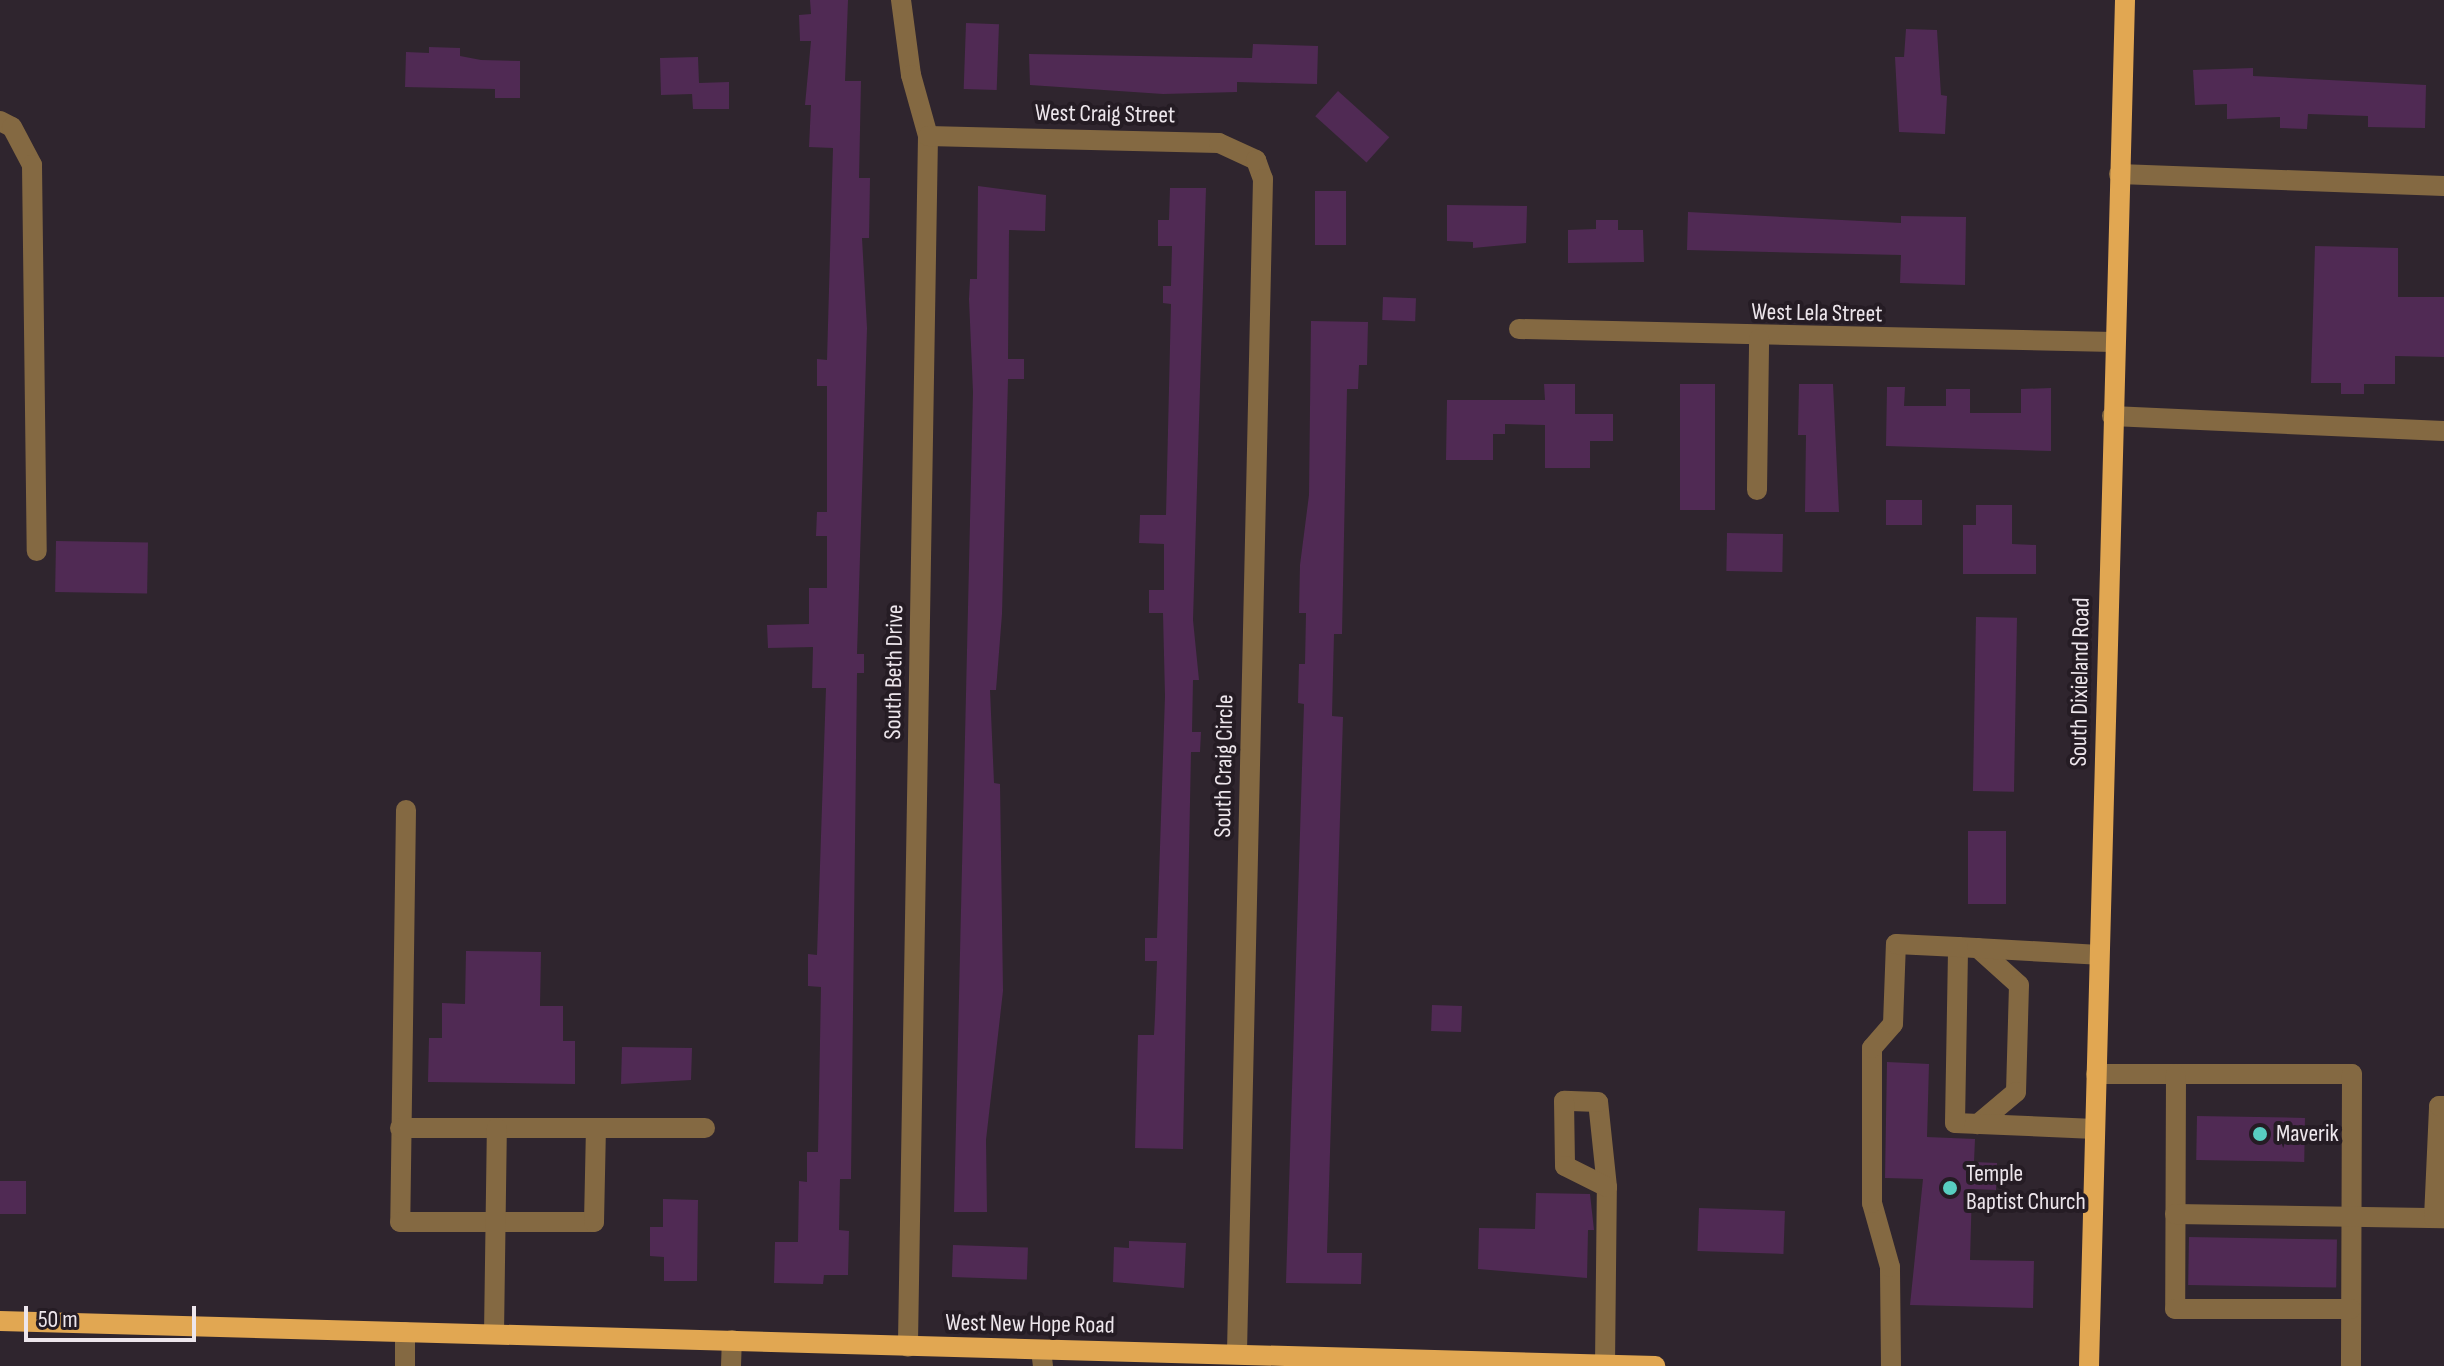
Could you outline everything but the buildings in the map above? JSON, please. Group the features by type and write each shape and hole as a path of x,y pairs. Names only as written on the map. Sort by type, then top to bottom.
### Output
{"main road":[{"name":"South Dixieland Road","path":"2089,1366 2125,0"},
{"name":"West New Hope Road","path":"0,1321 732,1340 908,1347 1042,1358 1237,1354 1655,1366"}],"street":[{"name":"South Beth Drive","path":"901,0 911,75 928,136 908,1347"},
{"path":"0,121 12,127 32,165 37,551"},
{"name":"West Craig Street","path":"928,136 1219,143 1256,160 1263,179"},
{"path":"2119,174 2444,186"},
{"name":"South Craig Circle","path":"1237,1354 1263,179"},
{"name":"West Lela Street","path":"1519,329 1759,339 2114,342"},
{"path":"1757,490 1759,339"},
{"path":"2112,416 2444,431"},
{"path":"406,810 400,1222 594,1222 596,1128"},
{"path":"1891,1366 1890,1267 1872,1203 1872,1048 1893,1024 1896,944 2099,955"},
{"path":"1968,948 2019,985 2016,1092 1978,1124"},
{"path":"1968,948 1955,1123 2095,1129"},
{"path":"2096,1074 2352,1074 2351,1366"},
{"path":"2176,1074 2175,1309 2351,1309"},
{"path":"2175,1214 2351,1214 2439,1218 2444,1106"},
{"path":"400,1128 705,1128"},
{"path":"494,1334 497,1128"},
{"path":"1605,1365 1607,1187"},
{"path":"405,1332 405,1366"},
{"path":"731,1366 732,1340"}],"place":[{"name":"Maverik","path":"2260,1134"},
{"name":"Temple Baptist Church","path":"1950,1188"}]}
